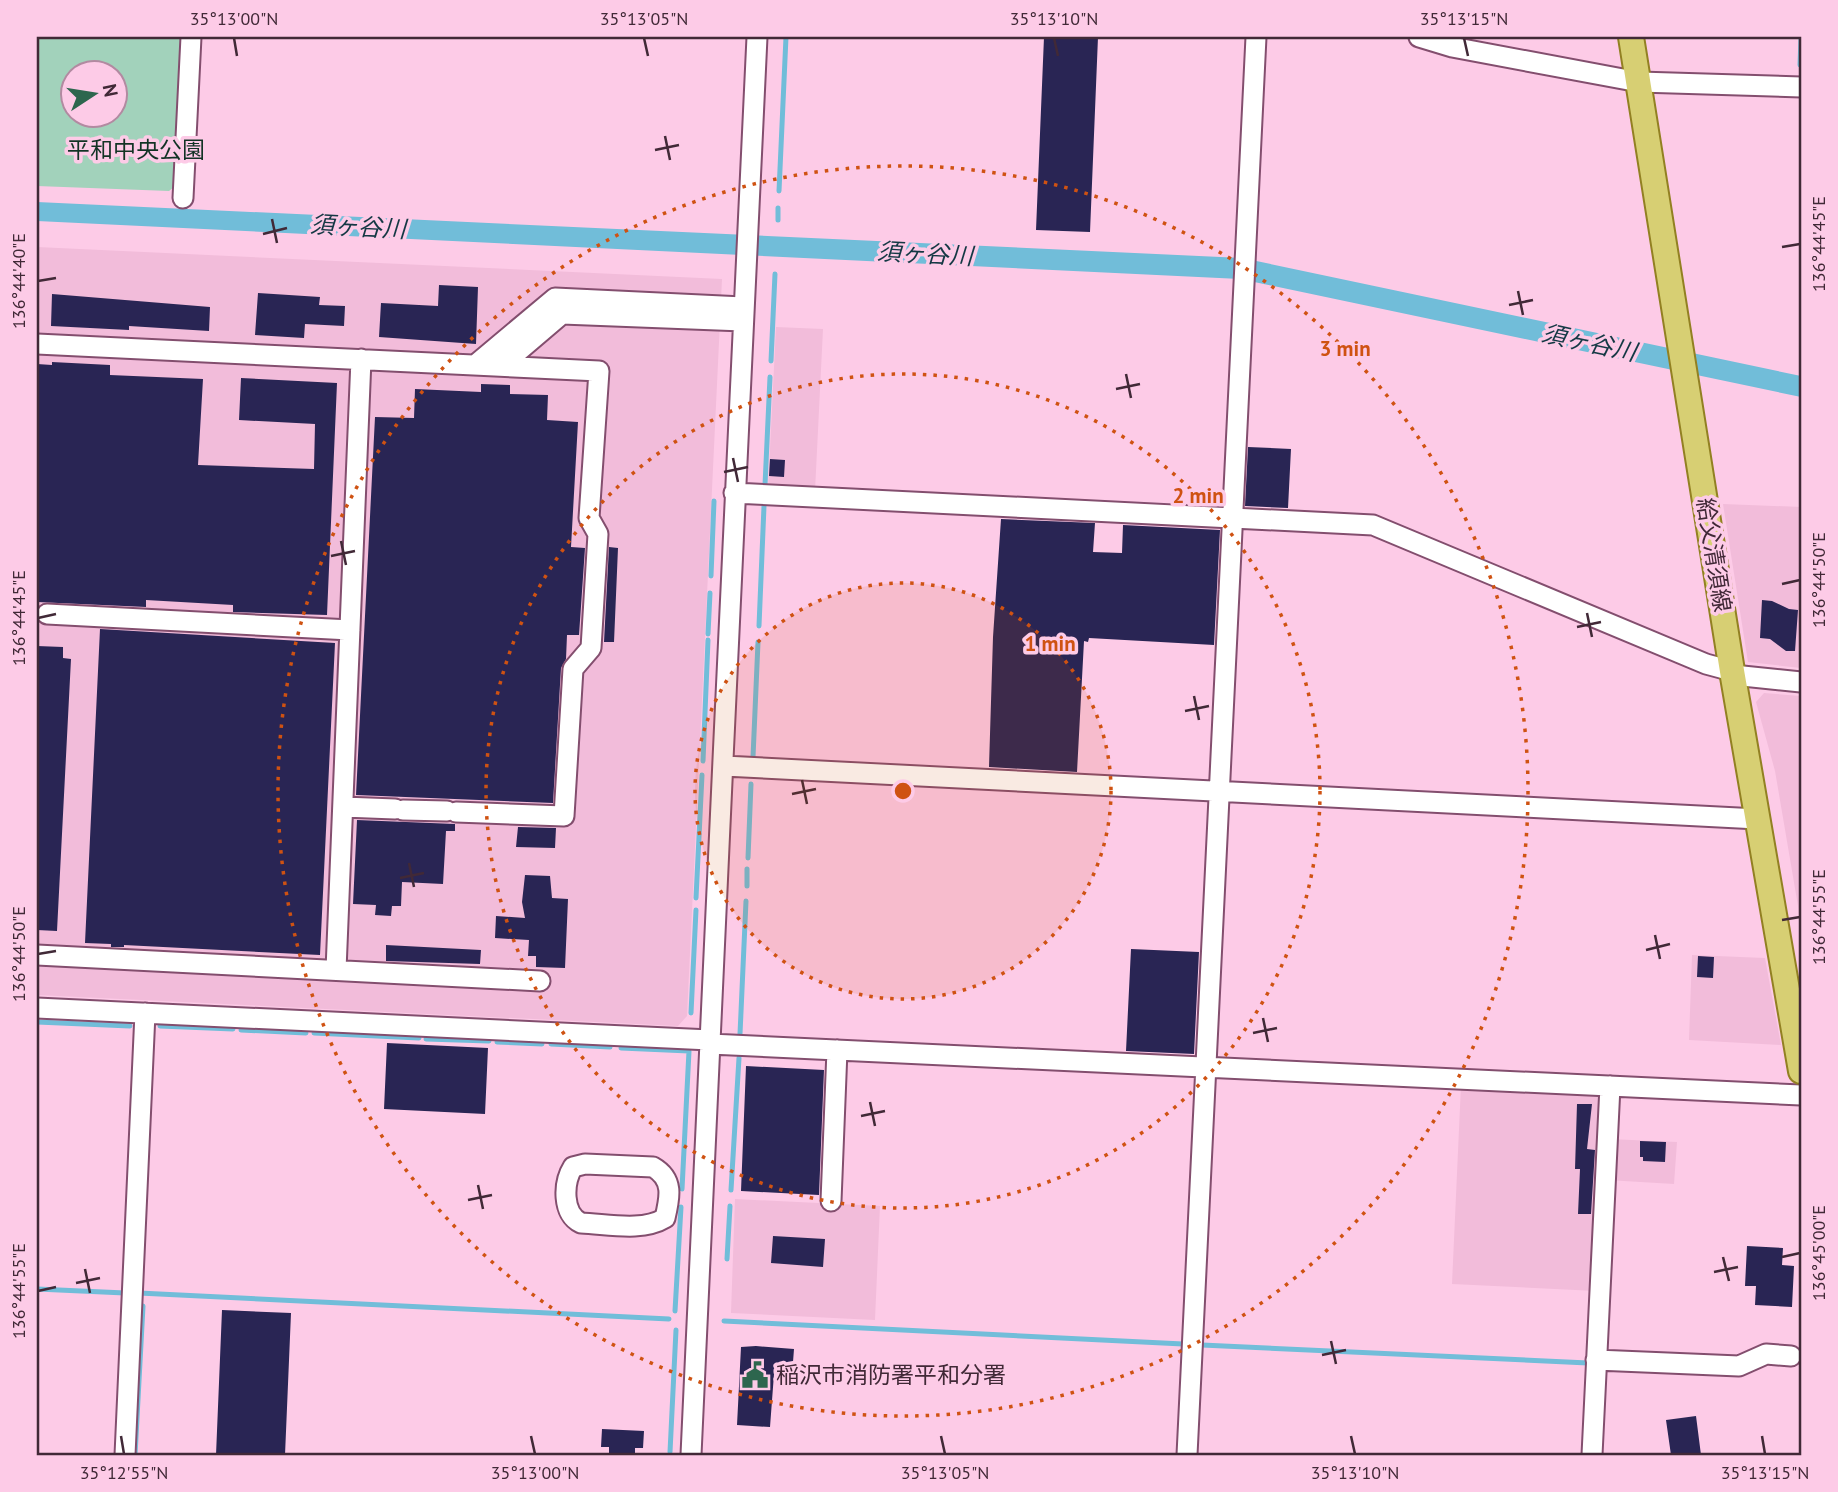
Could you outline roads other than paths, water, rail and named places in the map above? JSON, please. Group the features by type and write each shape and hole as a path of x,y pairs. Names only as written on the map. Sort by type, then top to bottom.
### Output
{"main road":[{"name":"給父清須線","path":"1631,37 1733,673 1801,1072"}],"street":[{"path":"183,198 191,37"},
{"path":"691,1455 757,37"},
{"path":"1187,1455 1255,37"},
{"path":"1419,37 1452,47 1639,82 1801,88"},
{"path":"475,365 555,298 743,314"},
{"path":"501,366 562,314 743,314"},
{"path":"37,344 599,371 589,518 598,534 591,648 573,669 564,816 343,807"},
{"path":"336,970 361,359"},
{"path":"734,493 1373,525 1706,664 1733,673 1801,682"},
{"path":"47,614 350,630"},
{"path":"724,766 1758,819"},
{"path":"37,955 540,981"},
{"path":"37,1009 1801,1095"},
{"path":"125,1455 145,1013"},
{"path":"831,1200 837,1050"},
{"path":"1592,1455 1609,1086"},
{"path":"585,1164 653,1167 663,1172 669,1187 669,1199 665,1218 652,1226 581,1223 573,1219 567,1209 568,1175 573,1167 585,1164"},
{"path":"669,1199 703,1201"},
{"path":"1596,1360 1739,1366 1766,1354 1791,1356"}],"water":[{"name":"須ヶ谷川","path":"37,202 1242,258 1801,376 1801,397 1240,279 37,221"}],"waterway":[{"path":"779,191 786,37"},
{"path":"1800,65 1801,37"},
{"path":"778,208 778,220"},
{"path":"771,361 775,274"},
{"path":"765,485 770,377"},
{"path":"711,576 714,501"},
{"path":"759,626 764,506"},
{"path":"708,634 710,593"},
{"path":"703,761 708,640"},
{"path":"753,757 758,642"},
{"path":"696,898 702,775"},
{"path":"748,858 751,784"},
{"path":"747,869 747,886"},
{"path":"740,1034 746,901"},
{"path":"691,1013 696,910"},
{"path":"37,1022 130,1026"},
{"path":"160,1026 233,1029"},
{"path":"241,1030 306,1033"},
{"path":"314,1033 419,1038"},
{"path":"426,1039 489,1041"},
{"path":"497,1042 542,1044"},
{"path":"551,1044 610,1047"},
{"path":"621,1048 689,1051 682,1189"},
{"path":"731,1190 739,1058"},
{"path":"727,1259 730,1206"},
{"path":"675,1311 681,1207"},
{"path":"37,1289 125,1293"},
{"path":"139,1293 669,1319"},
{"path":"135,1455 143,1306"},
{"path":"724,1321 1183,1344"},
{"path":"670,1452 676,1330"},
{"path":"1202,1345 1588,1363"}],"place":[{"name":"稲沢市消防署平和分署","path":"755,1375"}],"park label":[{"name":"平和中央公園","path":"136,150"}]}
